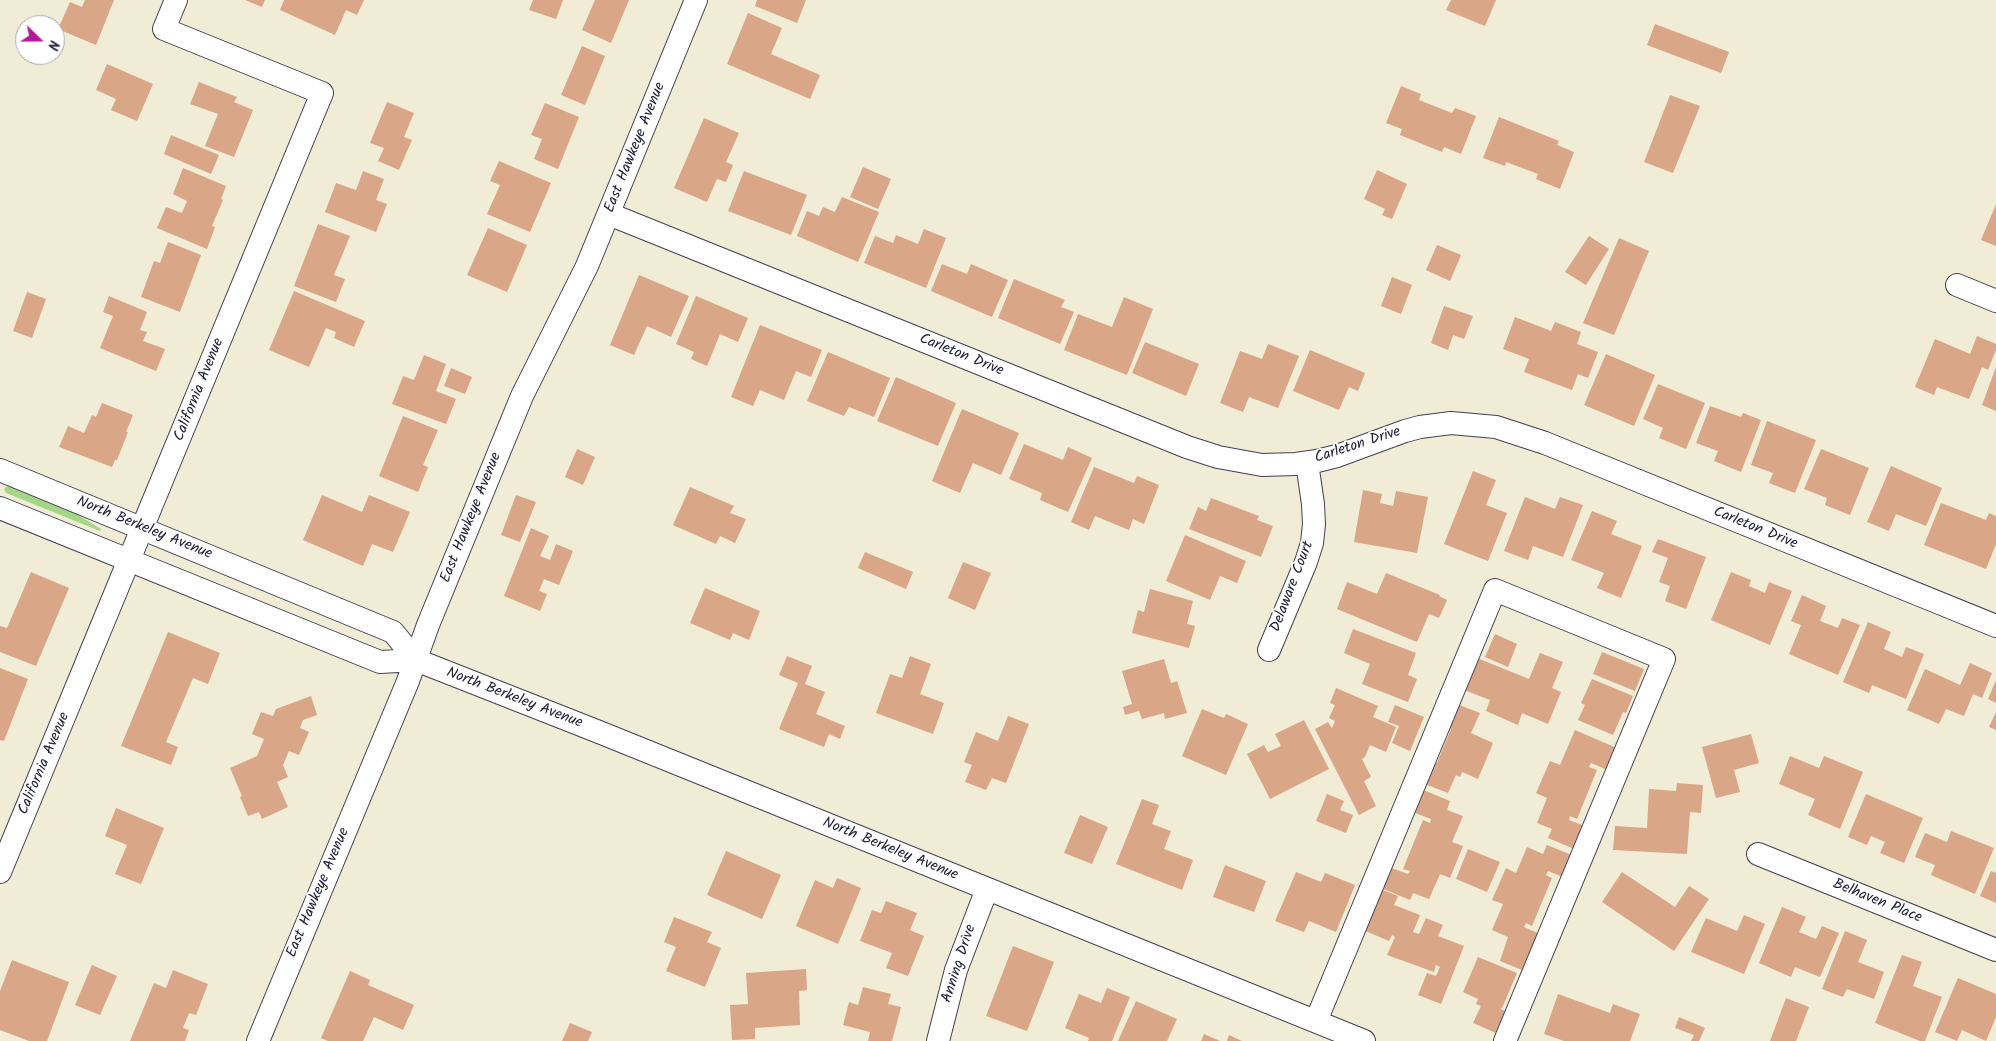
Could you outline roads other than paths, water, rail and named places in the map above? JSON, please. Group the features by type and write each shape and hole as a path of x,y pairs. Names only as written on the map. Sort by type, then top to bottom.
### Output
{"street":[{"name":"California Avenue","path":"0,872 322,93 164,28 176,0"},
{"name":"East Hawkeye Avenue","path":"258,1041 416,660 428,625 528,383 587,266 696,0"},
{"name":"Carleton Drive","path":"609,214 1196,451 1251,464 1284,466 1337,456 1397,433 1420,427 1451,423 1496,427 1545,443 1996,626"},
{"path":"1957,285 1996,301"},
{"name":"Delaware Court","path":"1269,650 1306,562 1312,543 1313,504 1307,463"},
{"name":"North Berkeley Avenue","path":"0,470 393,632 416,660"},
{"name":"North Berkeley Avenue","path":"0,508 380,662 416,660 1364,1041"},
{"path":"1316,1021 1495,590 1664,659 1506,1041"},
{"name":"Belhaven Place","path":"1758,854 1996,950"},
{"name":"Anning Drive","path":"938,1041 956,970 987,889"}]}
